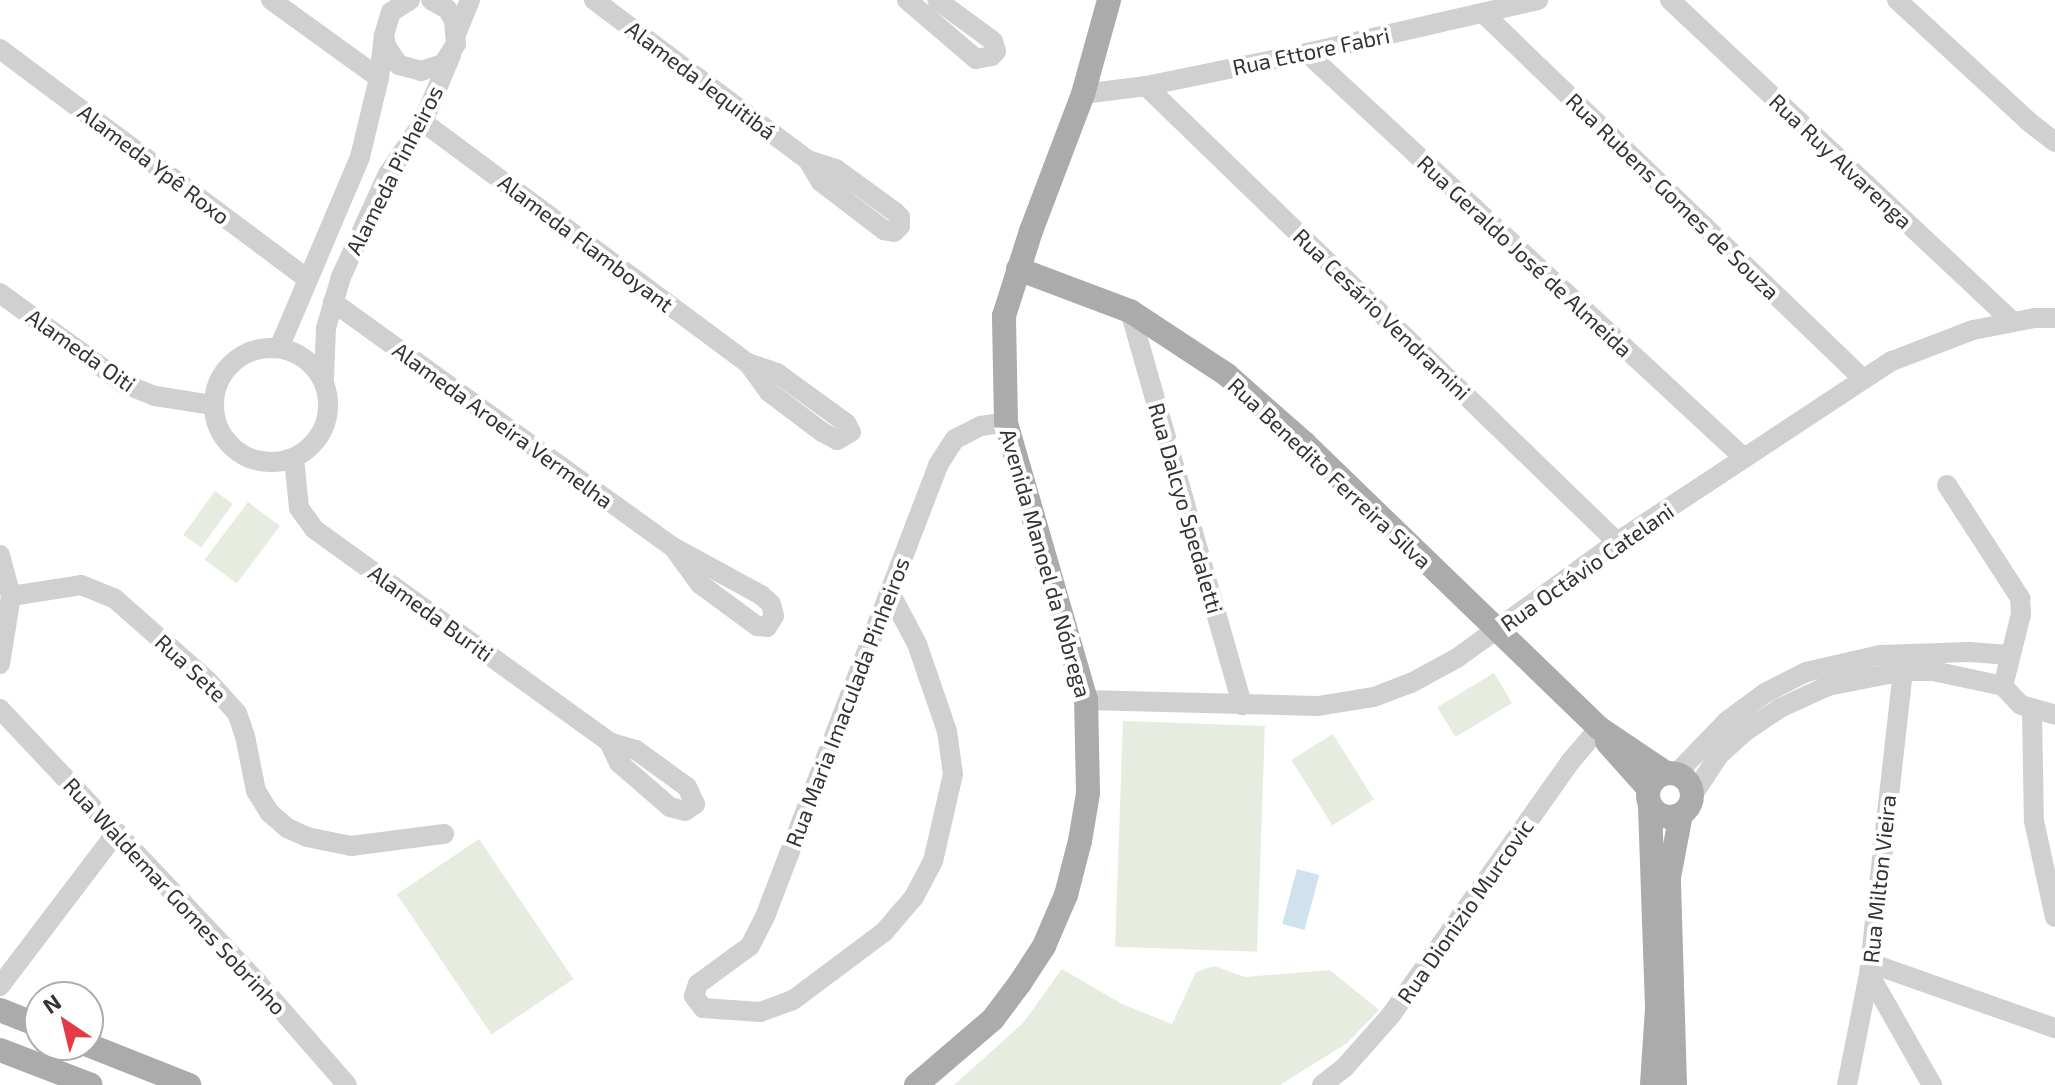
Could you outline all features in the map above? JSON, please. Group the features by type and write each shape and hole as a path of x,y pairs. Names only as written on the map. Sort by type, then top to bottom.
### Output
{"main road":[{"name":"Avenida Manoel da Nóbrega","path":"916,1085 993,1019 1044,946 1066,895 1086,805 1086,700 1006,422 1004,316 1018,269 1083,94 1109,0"},
{"name":"Rua Benedito Ferreira Silva","path":"1018,269 1130,311 1227,375 1304,443 1601,730 1624,742 1660,785"},
{"path":"1660,785 1663,816 1686,805"},
{"path":"1660,785 1690,786 1669,877 1675,1085"},
{"path":"1652,1085 1657,1009 1660,785"},
{"path":"0,1010 24,1020"},
{"path":"0,1050 91,1085"},
{"path":"104,1051 189,1085"}],"street":[{"path":"271,0 379,78"},
{"path":"395,6 410,0"},
{"path":"431,0 447,9 457,32"},
{"path":"457,32 470,0"},
{"name":"Alameda Jequitibá","path":"594,0 808,160"},
{"path":"907,0 976,59 992,56 996,51 993,41 937,0"},
{"name":"Rua Ettore Fabri","path":"1083,94 1146,86 1307,53 1538,0"},
{"name":"Rua Ruy Alvarenga","path":"1670,0 2012,321"},
{"path":"1897,0 2028,121 2055,142"},
{"name":"Alameda Pinheiros","path":"279,348 360,157 379,78 384,35 395,6"},
{"name":"Rua Rubens Gomes de Souza","path":"1484,14 1862,378"},
{"name":"Alameda Pinheiros","path":"324,379 326,328 349,257 388,174 423,122 451,55 457,32"},
{"path":"384,35 391,57 410,70 432,69 451,55"},
{"name":"Alameda Ypê Roxo","path":"0,49 308,279"},
{"name":"Rua Geraldo José de Almeida","path":"1307,53 1744,458"},
{"name":"Rua Cesário Vendramini","path":"1146,86 1617,542"},
{"name":"Alameda Flamboyant","path":"423,122 748,363 769,392 822,432 837,440 845,439 851,432 846,423 777,373 748,363"},
{"name":"Alameda Oiti","path":"0,293 125,384 155,396 213,405"},
{"name":"Alameda Aroeira Vermelha","path":"333,302 673,547 761,595 771,604 774,616 767,627 757,626 700,584 673,547"},
{"name":"Rua Dalcyo Spedaletti","path":"1130,311 1242,705"},
{"name":"Rua Octávio Catelani","path":"1086,700 1318,706 1374,697 1411,683 1457,658 1617,542 1862,378 1938,342 2012,321 2055,318"},
{"path":"259,348 279,348 297,353 313,364 324,379 329,397 328,416 322,433 310,448 294,458 276,463 257,461 239,453 225,441 216,424 213,405 217,385 234,362 259,348"},
{"name":"Rua Maria Imaculada Pinheiros","path":"890,593 917,644 947,731 953,774 933,861 914,897 884,932 793,1000 760,1012 703,1008 694,996 698,984 734,961 750,946 766,914 938,465 955,439 981,426 1006,422"},
{"name":"Alameda Buriti","path":"294,458 299,508 314,529 609,742"},
{"path":"1947,485 2020,598 2021,614 2003,686"},
{"path":"0,555 11,596 0,664"},
{"name":"Rua Sete","path":"11,596 81,585 101,590 114,598 208,681 237,713 256,791 270,813 287,828 307,837 351,846 444,834"},
{"path":"1660,785 1727,721 1765,693 1806,672 1880,655 1969,652 2010,655"},
{"path":"1964,676 1969,652"},
{"path":"1686,805 1719,755 1780,708 1828,686 1903,671 1964,676 2003,686 2032,711 2055,715"},
{"name":"Rua Milton Vieira","path":"1847,1085 1870,968 1903,671"},
{"name":"Rua Waldemar Gomes Sobrinho","path":"0,709 117,832 347,1085"},
{"path":"2032,711 2034,821 2055,917"},
{"name":"Rua Dionizio Murcovic","path":"1322,1085 1344,1068 1391,1015 1570,762 1601,730"},
{"path":"0,986 117,832"},
{"path":"1870,968 2055,1028"},
{"path":"1870,968 1932,1085"}],"shaded area":[{"path":"215,491 233,504 201,548 183,535"},
{"path":"248,502 280,526 237,584 205,560"},
{"path":"1494,673 1512,703 1455,737 1437,707"},
{"path":"1123,721 1265,726 1257,952 1115,947"},
{"path":"1333,734 1374,799 1332,825 1291,760"},
{"path":"479,839 574,979 491,1034 397,894"},
{"path":"1214,966 1245,977 1330,970 1379,1010 1347,1043 1280,1085 954,1085 1023,1023 1062,969 1122,1004 1172,1024 1196,972"}],"water":[{"path":"1297,869 1319,875 1304,930 1282,924"}]}
